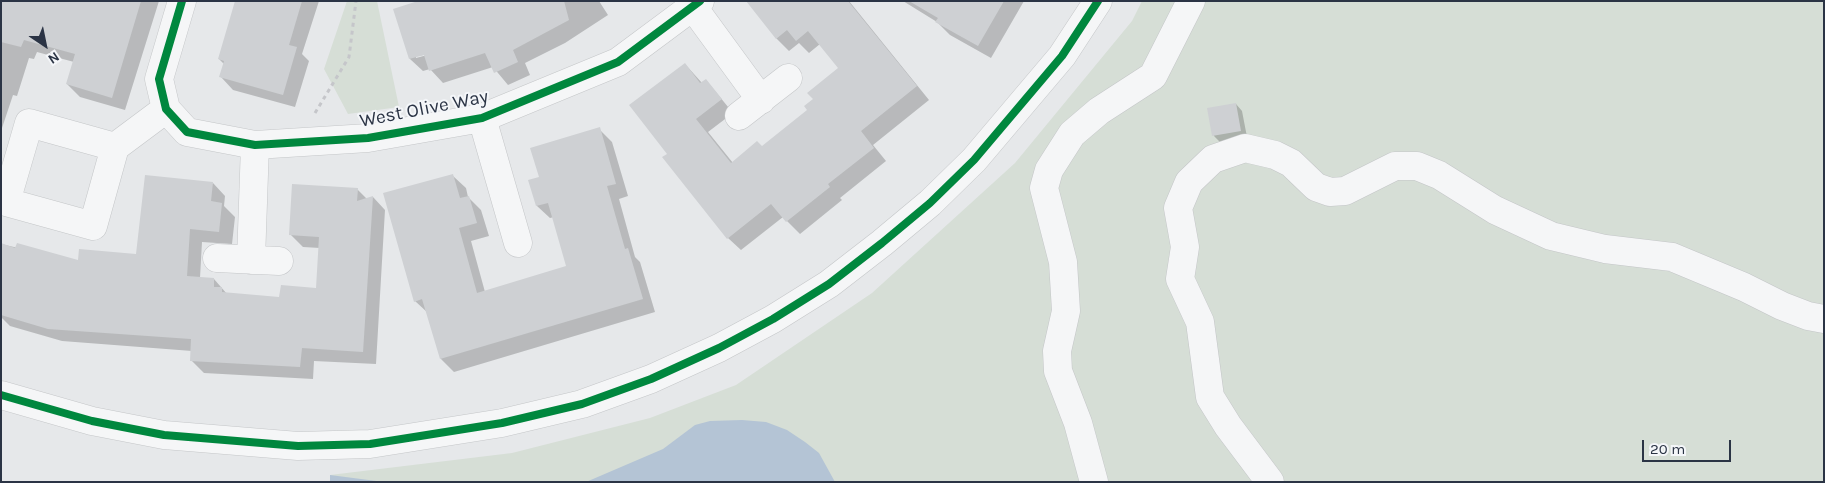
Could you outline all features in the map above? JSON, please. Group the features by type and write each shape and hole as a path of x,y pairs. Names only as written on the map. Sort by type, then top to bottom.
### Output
{"street":[{"path":"115,147 166,109 159,79 182,1"},
{"path":"1,395 92,421 164,435 298,446 370,444 502,423 582,404 651,379 742,336 829,284 882,243 930,203 974,160 1062,56 1098,1"},
{"path":"1094,482 1078,423 1058,370 1057,351 1066,311 1063,262 1044,188 1049,170 1072,134 1099,111 1153,76 1191,1"},
{"path":"696,4 760,100"},
{"name":"West Olive Way","path":"166,109 188,132 255,145 368,138 482,118 618,62 696,4"},
{"path":"739,116 788,78"},
{"path":"482,118 518,243"},
{"path":"251,260 255,145"},
{"path":"1270,482 1228,426 1210,397 1200,322 1180,279 1185,246 1178,208 1189,182 1213,159 1246,148 1275,155 1291,163 1316,187 1330,192 1345,191 1395,166 1417,166 1439,175 1495,210 1551,236 1575,244 1672,257 1744,287 1782,306 1808,316 1824,319"},
{"path":"217,258 279,261"}],"path":[{"path":"312,118 349,57 356,1"}],"shaded area":[{"path":"347,1 377,1 399,107 348,114 324,69"},
{"path":"1142,1 1824,1 1824,482 330,482 330,475 512,453 650,418 736,385 872,293 1015,163 1132,21"}],"water":[{"path":"742,420 766,422 787,430 805,442 819,453 835,482 586,482 663,449 695,425 710,421"},
{"path":"330,475 384,482 330,482"}],"building":[{"path":"1,1 141,1 112,98 66,84 75,54 24,40 21,47 1,42"},
{"path":"235,1 302,1 289,45 297,47 283,95 219,77 224,61 218,59"},
{"path":"418,1 564,1 569,20 513,50 518,62 494,73 485,53 429,71 424,55 409,59 393,9"},
{"path":"746,1 848,1 917,86 861,131 874,148 828,184 830,187 786,222 771,204 727,239 662,157 667,154 629,105 685,63 700,83 706,79 722,99 696,119 731,163 757,141 762,146 807,110 804,106 813,99 807,93 838,68 808,31 796,41 787,30 776,39"},
{"path":"909,1 1004,1 978,46 935,22 938,18"},
{"path":"1236,103 1241,131 1212,136 1207,108"},
{"path":"600,127 616,184 607,186 625,249 628,248 643,299 440,359 422,299 414,302 383,193 453,174 460,198 469,196 477,223 459,228 477,293 566,266 548,203 536,206 528,180 539,177 530,148"},
{"path":"145,175 213,182 211,201 222,203 219,232 190,229 187,276 214,278 214,287 222,287 222,292 279,297 281,285 316,288 319,237 289,235 292,184 358,188 357,201 373,196 363,352 302,348 300,367 190,361 191,339 48,329 1,315 1,243 15,248 17,243 78,260 79,249 136,254"}],"cycle path":[{"path":"182,1 159,79 166,109 187,132 255,145 368,138 482,118 618,62 700,1"},
{"path":"1,395 92,421 164,435 298,446 370,444 502,423 582,404 651,379 719,348 773,319 829,284 882,243 930,203 974,160 1062,56 1098,1"}]}
